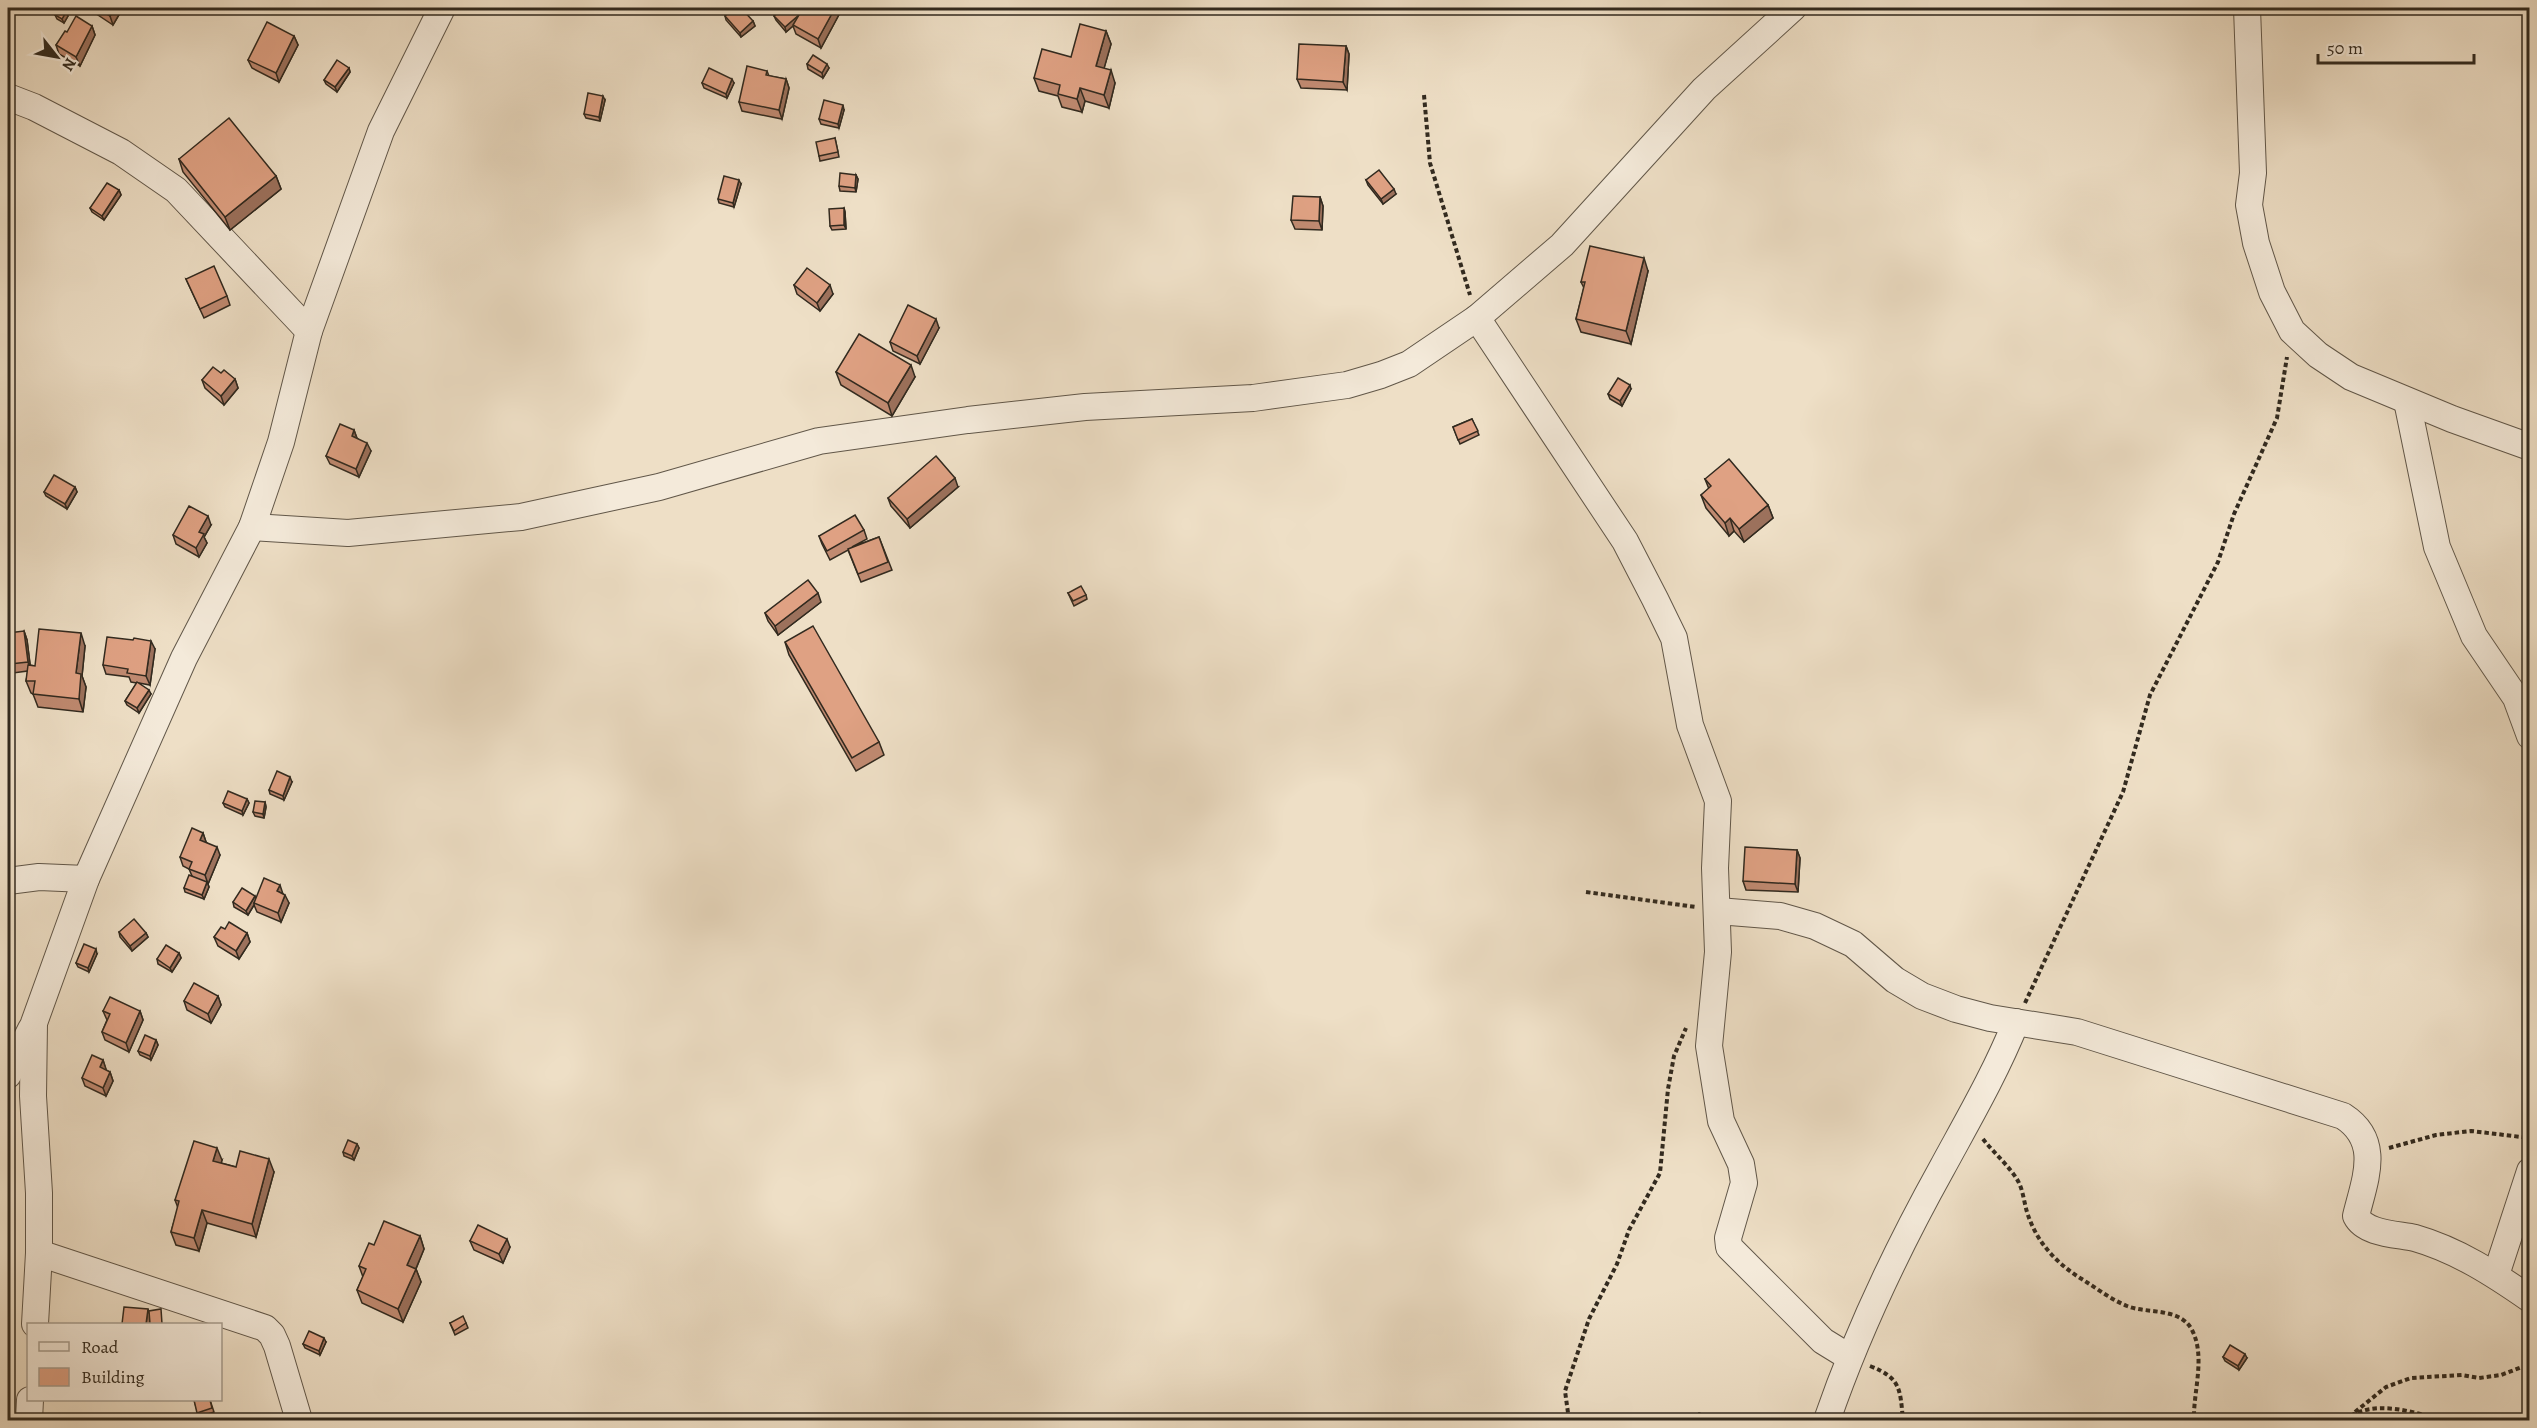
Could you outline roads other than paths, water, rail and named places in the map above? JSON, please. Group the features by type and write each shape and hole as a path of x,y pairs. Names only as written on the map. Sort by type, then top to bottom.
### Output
{"street":[{"path":"8,1075 33,1023 86,879 184,657 252,527 281,442 309,331 381,131 442,8"},
{"path":"252,527 348,533 521,517 659,487 819,441 991,417 1085,407 1253,398 1347,385 1409,364 1477,318 1562,245 1704,89 1793,8"},
{"path":"2247,8 2253,173 2249,205 2256,243 2272,292 2292,331 2318,355 2351,377 2407,401 2529,447"},
{"path":"8,97 34,106 121,152 176,190 309,331"},
{"path":"1477,318 1625,541 1674,638 1690,725 1718,801 1715,868 1718,952 1708,1046 1721,1121 1741,1164 1744,1183 1728,1238 1729,1247 1762,1276 1816,1334 1848,1357"},
{"path":"2407,401 2437,547 2474,636 2516,698 2529,736"},
{"path":"8,881 39,878 86,879"},
{"path":"1718,911 1780,916 1815,926 1853,944 1895,980 1922,996 1956,1009 2016,1023 2077,1032 2343,1116 2357,1125 2366,1149 2366,1184 2356,1216 2359,1222 2376,1230 2445,1249 2496,1275 2529,1299"},
{"path":"33,1023 33,1096 39,1253 35,1323"},
{"path":"1827,1420 1848,1357 1942,1168 1991,1078 2016,1023"},
{"path":"2496,1275 2529,1171"},
{"path":"39,1253 265,1328 273,1335 299,1420"},
{"path":"29,1420 30,1401"}]}
